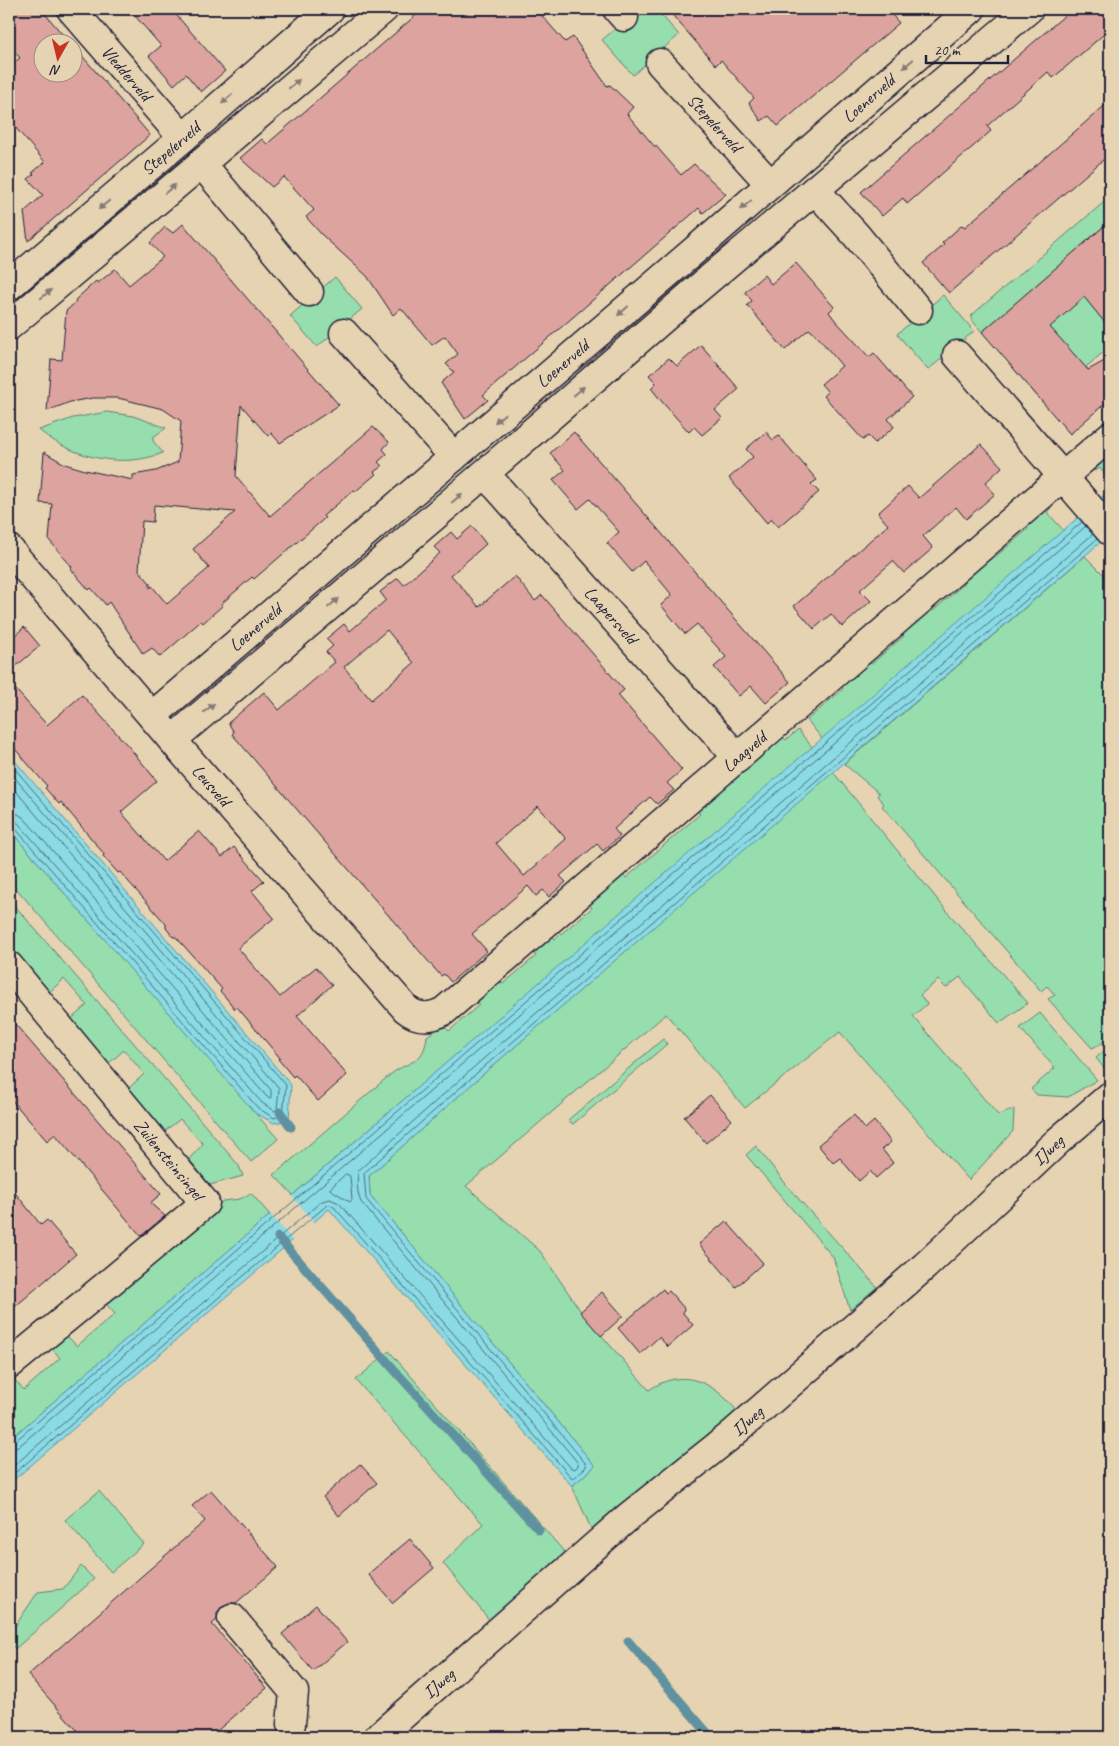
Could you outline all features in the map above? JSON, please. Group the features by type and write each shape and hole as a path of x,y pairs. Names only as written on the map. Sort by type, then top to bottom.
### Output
{"street":[{"name":"Vledderveld","path":"71,9 183,138"},
{"name":"Stepelerveld","path":"9,286 183,138 330,9"},
{"name":"Stepelerveld","path":"9,326 384,9"},
{"name":"Loenerveld","path":"152,716 971,9"},
{"name":"Loenerveld","path":"172,740 1029,9"},
{"name":"Stepelerveld","path":"660,63 770,184"},
{"name":"Stepelerveld","path":"201,163 309,292"},
{"path":"815,190 856,235 918,310"},
{"path":"344,334 454,457"},
{"path":"957,355 1110,532"},
{"name":"Laagveld","path":"420,1016 436,1015 444,1011 738,758 1070,484 1110,436"},
{"name":"Laapersveld","path":"484,474 738,758"},
{"name":"Leusveld","path":"9,549 406,1009 420,1016"},
{"name":"Zuilensteinsingel","path":"9,969 205,1202 9,1365"},
{"name":"IJweg","path":"378,1737 628,1517 730,1436 926,1266 1058,1142 1110,1096"},
{"path":"232,1618 294,1692 290,1733"}],"green space":[{"path":"638,9 656,9 679,35 633,75 602,40"},
{"path":"1110,197 1110,221 982,332 971,319 972,315"},
{"path":"1107,267 1110,271 1110,354 1106,350 1086,367 1091,373 1066,385 1044,404 1008,362 1071,308"},
{"path":"335,277 362,309 317,347 290,316"},
{"path":"943,295 974,331 928,370 897,334"},
{"path":"107,412 133,416 166,428 153,437 153,441 163,453 131,460 98,458 67,448 39,430 73,418"},
{"path":"1101,456 1105,462 1110,458 1110,480 1100,468 1095,471 1091,466"},
{"path":"1048,505 1051,508 1047,512 1064,531 823,740 807,720 843,689 838,683 866,659 871,664 904,636 900,630 928,606 933,611 966,582 962,576 990,552 995,557 1028,529 1023,523"},
{"path":"1085,556 1110,581 1110,1036 1092,1048 1048,999 1055,995 1047,986 1041,991 882,806 884,804 877,796 879,793 844,764"},
{"path":"798,730 813,748 293,1195 274,1175 391,1074 415,1061 423,1052 427,1036 443,1025 449,1031 479,1005 474,999 497,978 503,984 536,956 531,949 550,933 555,939 592,908 587,901 622,873 626,878 700,814 696,808 780,734 786,740"},
{"path":"833,772 951,916 1028,1003 999,1023 960,977 946,988 938,980 920,995 927,1004 913,1016 998,1115 1014,1109 1013,1131 969,1180 840,1032 745,1108 666,1014 466,1186 540,1251 582,1313 649,1390 674,1379 697,1381 719,1393 738,1412 697,1447 696,1445 593,1533 572,1486 595,1466 370,1195 369,1176 489,1069"},
{"path":"9,829 278,1139 251,1162 9,880"},
{"path":"9,899 202,1122 239,1166 243,1176 210,1185 189,1159 203,1144 180,1119 165,1131 129,1088 144,1074 124,1050 108,1064 70,1020 87,1005 64,979 47,994 9,950"},
{"path":"1040,1013 1097,1080 1068,1097 1037,1095 1031,1089 1055,1068 1020,1028"},
{"path":"663,1039 667,1044 573,1124 568,1120"},
{"path":"1110,1046 1110,1070 1107,1072 1096,1058"},
{"path":"756,1146 789,1188 877,1287 850,1310 833,1257 746,1155"},
{"path":"251,1193 270,1215 9,1440 9,1378 11,1376 24,1390 60,1358 48,1343 62,1331 77,1346 115,1314 101,1298 187,1233 223,1201 240,1199"},
{"path":"389,1351 567,1555 490,1621 443,1563 483,1524 356,1380"},
{"path":"99,1491 144,1544 111,1572 65,1520"},
{"path":"81,1566 94,1579 15,1649 9,1640 9,1635 38,1592 63,1589"}],"water":[{"path":"1110,490 1110,534 489,1069 369,1176 370,1195 595,1466 572,1486 329,1209 9,1484 9,1440"},
{"path":"9,754 291,1085 289,1120 274,1123 255,1113 9,829"}],"pier":[{"path":"290,1194 316,1224 294,1242 269,1213"}],"building":[{"path":"9,9 41,9 61,32 32,32 32,82 82,82 82,56 150,135 28,241 24,212 43,195 28,179 45,162 9,120 9,67 20,58 9,45"},
{"path":"129,9 171,9 225,71 201,92 186,74 174,85 149,56 161,46"},
{"path":"423,9 536,9 565,42 573,37 607,86 610,85 633,107 627,114 681,175 694,164 726,194 703,213 699,208 483,395 488,400 465,419 441,383 454,372 446,364 458,354 445,336 432,345 401,308 393,315 367,276 322,235 306,217 314,210 284,177 272,187 240,158 262,139 267,144"},
{"path":"667,9 887,9 899,23 778,126 769,116 761,121 749,103 754,98 721,60 716,65"},
{"path":"1072,9 1110,9 1110,29 1053,78 1048,72 987,126 991,131 907,204 903,198 882,216 861,192"},
{"path":"1110,101 1110,154 949,293 923,263 944,245 942,243 962,225 965,227"},
{"path":"1110,221 1110,329 1084,297 1050,327 1088,370 1110,358 1110,399 1070,434 982,332"},
{"path":"183,224 339,405 280,443 271,433 268,436 241,405 236,476 270,516 373,427 389,442 383,449 387,454 378,462 382,466 374,472 376,474 323,516 325,518 254,579 252,577 221,604 223,605 203,623 201,621 160,657 152,648 143,654 109,602 106,605 91,588 89,590 70,568 72,567 49,540 52,504 40,503 44,452 65,464 133,480 133,475 156,471 178,462 181,421 163,409 118,398 93,398 70,402 47,411 51,359 62,360 66,311 96,281 98,283 115,269 129,285 163,257 150,243 165,227 173,233","holes":["154,505 235,512 193,549 209,568 167,604 152,586 150,588 150,583 139,570 142,521 153,522"]},
{"path":"796,263 834,307 829,312 835,320 869,357 874,353 912,397 888,419 894,427 875,443 868,436 863,440 824,396 828,392 821,384 842,366 817,336 809,329 785,350 747,305 752,301 745,292 764,275 771,284"},
{"path":"701,345 739,389 715,410 722,418 702,435 694,427 689,432 663,403 651,388 656,383 649,375 669,358 677,366"},
{"path":"574,432 790,682 766,703 751,686 739,696 714,667 726,657 697,624 685,634 661,605 672,595 644,561 632,572 607,543 619,532 590,499 578,509 553,480 565,470 550,453"},
{"path":"766,432 773,440 779,436 817,480 811,484 819,492 778,527 771,519 767,523 729,478 753,457 746,449"},
{"path":"981,444 1002,467 985,483 995,494 966,519 956,507 923,536 933,548 904,573 893,561 860,590 871,601 842,627 831,614 814,629 794,606 888,525 878,513 908,486 919,498"},
{"path":"472,526 486,544 451,575 479,607 515,576 535,601 542,595 624,690 618,695 682,770 667,783 674,790 657,804 650,797 614,829 620,836 603,851 597,844 560,876 566,882 549,897 543,890 536,896 528,886 472,934 487,951 451,982 444,974 441,976 331,849 232,734 234,732 228,723 264,692 279,710 335,662 326,652 333,646 326,639 344,624 350,631 386,600 380,592 398,578 404,585 440,553 434,547 451,532 457,539","holes":["387,630 414,663 371,700 344,667","538,806 566,839 524,876 496,843"]},
{"path":"24,627 40,646 9,672 9,641"},
{"path":"9,682 47,725 82,695 129,747 157,781 121,812 164,861 199,831 222,857 234,847 264,881 252,891 274,918 238,948 280,997 316,967 332,985 297,1016 347,1075 318,1101 295,1075 293,1077 278,1059 280,1058 237,1007 235,1009 220,991 222,989 176,937 173,937 166,928 166,924 120,872 118,873 103,856 104,854 61,802 59,804 45,788 47,786 9,742"},
{"path":"9,1017 161,1194 150,1203 165,1216 141,1236 55,1134 47,1141 9,1097"},
{"path":"710,1095 732,1120 706,1143 684,1117"},
{"path":"854,1115 865,1129 874,1121 891,1142 882,1149 893,1163 876,1178 870,1171 859,1181 840,1158 833,1163 818,1145"},
{"path":"9,1185 41,1225 47,1220 76,1254 9,1312"},
{"path":"726,1221 763,1263 736,1287 699,1244"},
{"path":"663,1289 666,1293 669,1291 684,1308 683,1313 693,1325 668,1347 659,1337 640,1354 618,1328"},
{"path":"602,1292 623,1316 601,1336 580,1312"},
{"path":"360,1464 377,1483 339,1516 323,1497"},
{"path":"211,1490 278,1567 236,1603 222,1606 217,1613 217,1620 212,1624 267,1688 210,1737 83,1737 28,1675 205,1521 192,1506"},
{"path":"410,1539 434,1568 393,1603 368,1574"},
{"path":"316,1605 347,1642 313,1671 282,1634"}],"waterway":[{"path":"280,1112 291,1127"},
{"path":"278,1237 398,1374 539,1530"},
{"path":"628,1641 711,1737"}]}
